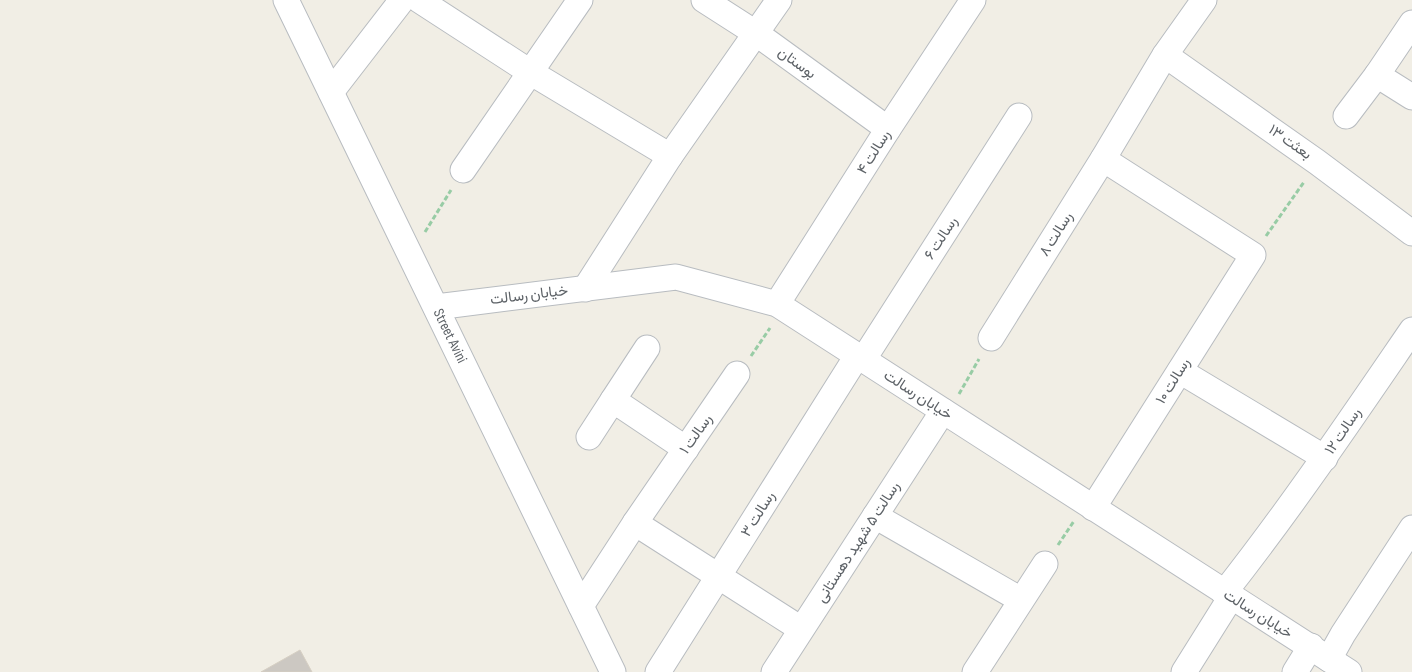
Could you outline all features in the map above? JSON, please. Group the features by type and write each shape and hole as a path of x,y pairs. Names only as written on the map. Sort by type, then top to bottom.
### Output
{"street":[{"name":"Street Avini","path":"286,0 613,672"},
{"path":"331,92 402,0"},
{"path":"419,0 530,72 670,156"},
{"path":"463,170 580,0"},
{"name":"بوستان","path":"704,0 757,34 888,129"},
{"path":"585,288 670,156 779,0"},
{"name":"رسالت ۴","path":"780,307 888,129 973,0"},
{"name":"رسالت ۸","path":"990,338 1103,160 1165,55 1204,0"},
{"path":"1346,116 1377,75 1412,23"},
{"name":"بعثت ۱۳","path":"1165,55 1317,162 1412,233"},
{"path":"1377,75 1412,97"},
{"name":"رسالت ۶","path":"860,358 1019,116"},
{"path":"1103,160 1253,254"},
{"name":"رسالت ۱۰","path":"1089,505 1180,371 1253,254"},
{"name":"خیابان رسالت","path":"436,307 676,278 780,307 1227,595 1330,659"},
{"name":"رسالت ۱۲","path":"1184,672 1227,595 1325,458 1412,330"},
{"path":"589,436 647,348"},
{"name":"رسالت ۳","path":"658,672 860,358"},
{"path":"1180,371 1325,458"},
{"name":"رسالت ۱","path":"581,606 635,523 738,374"},
{"path":"613,400 686,450"},
{"name":"رسالت ۵ شهید دهستانی","path":"774,672 945,412"},
{"path":"876,516 1021,600"},
{"path":"635,523 801,629"},
{"path":"1295,672 1330,659 1343,634 1412,528"},
{"path":"975,672 1045,564"}],"path":[{"path":"1253,254 1317,162"},
{"path":"411,256 463,170"},
{"path":"738,374 780,307"},
{"path":"945,412 990,338"},
{"path":"1045,564 1089,505"}],"building":[{"path":"300,650 312,672 261,672"}]}
